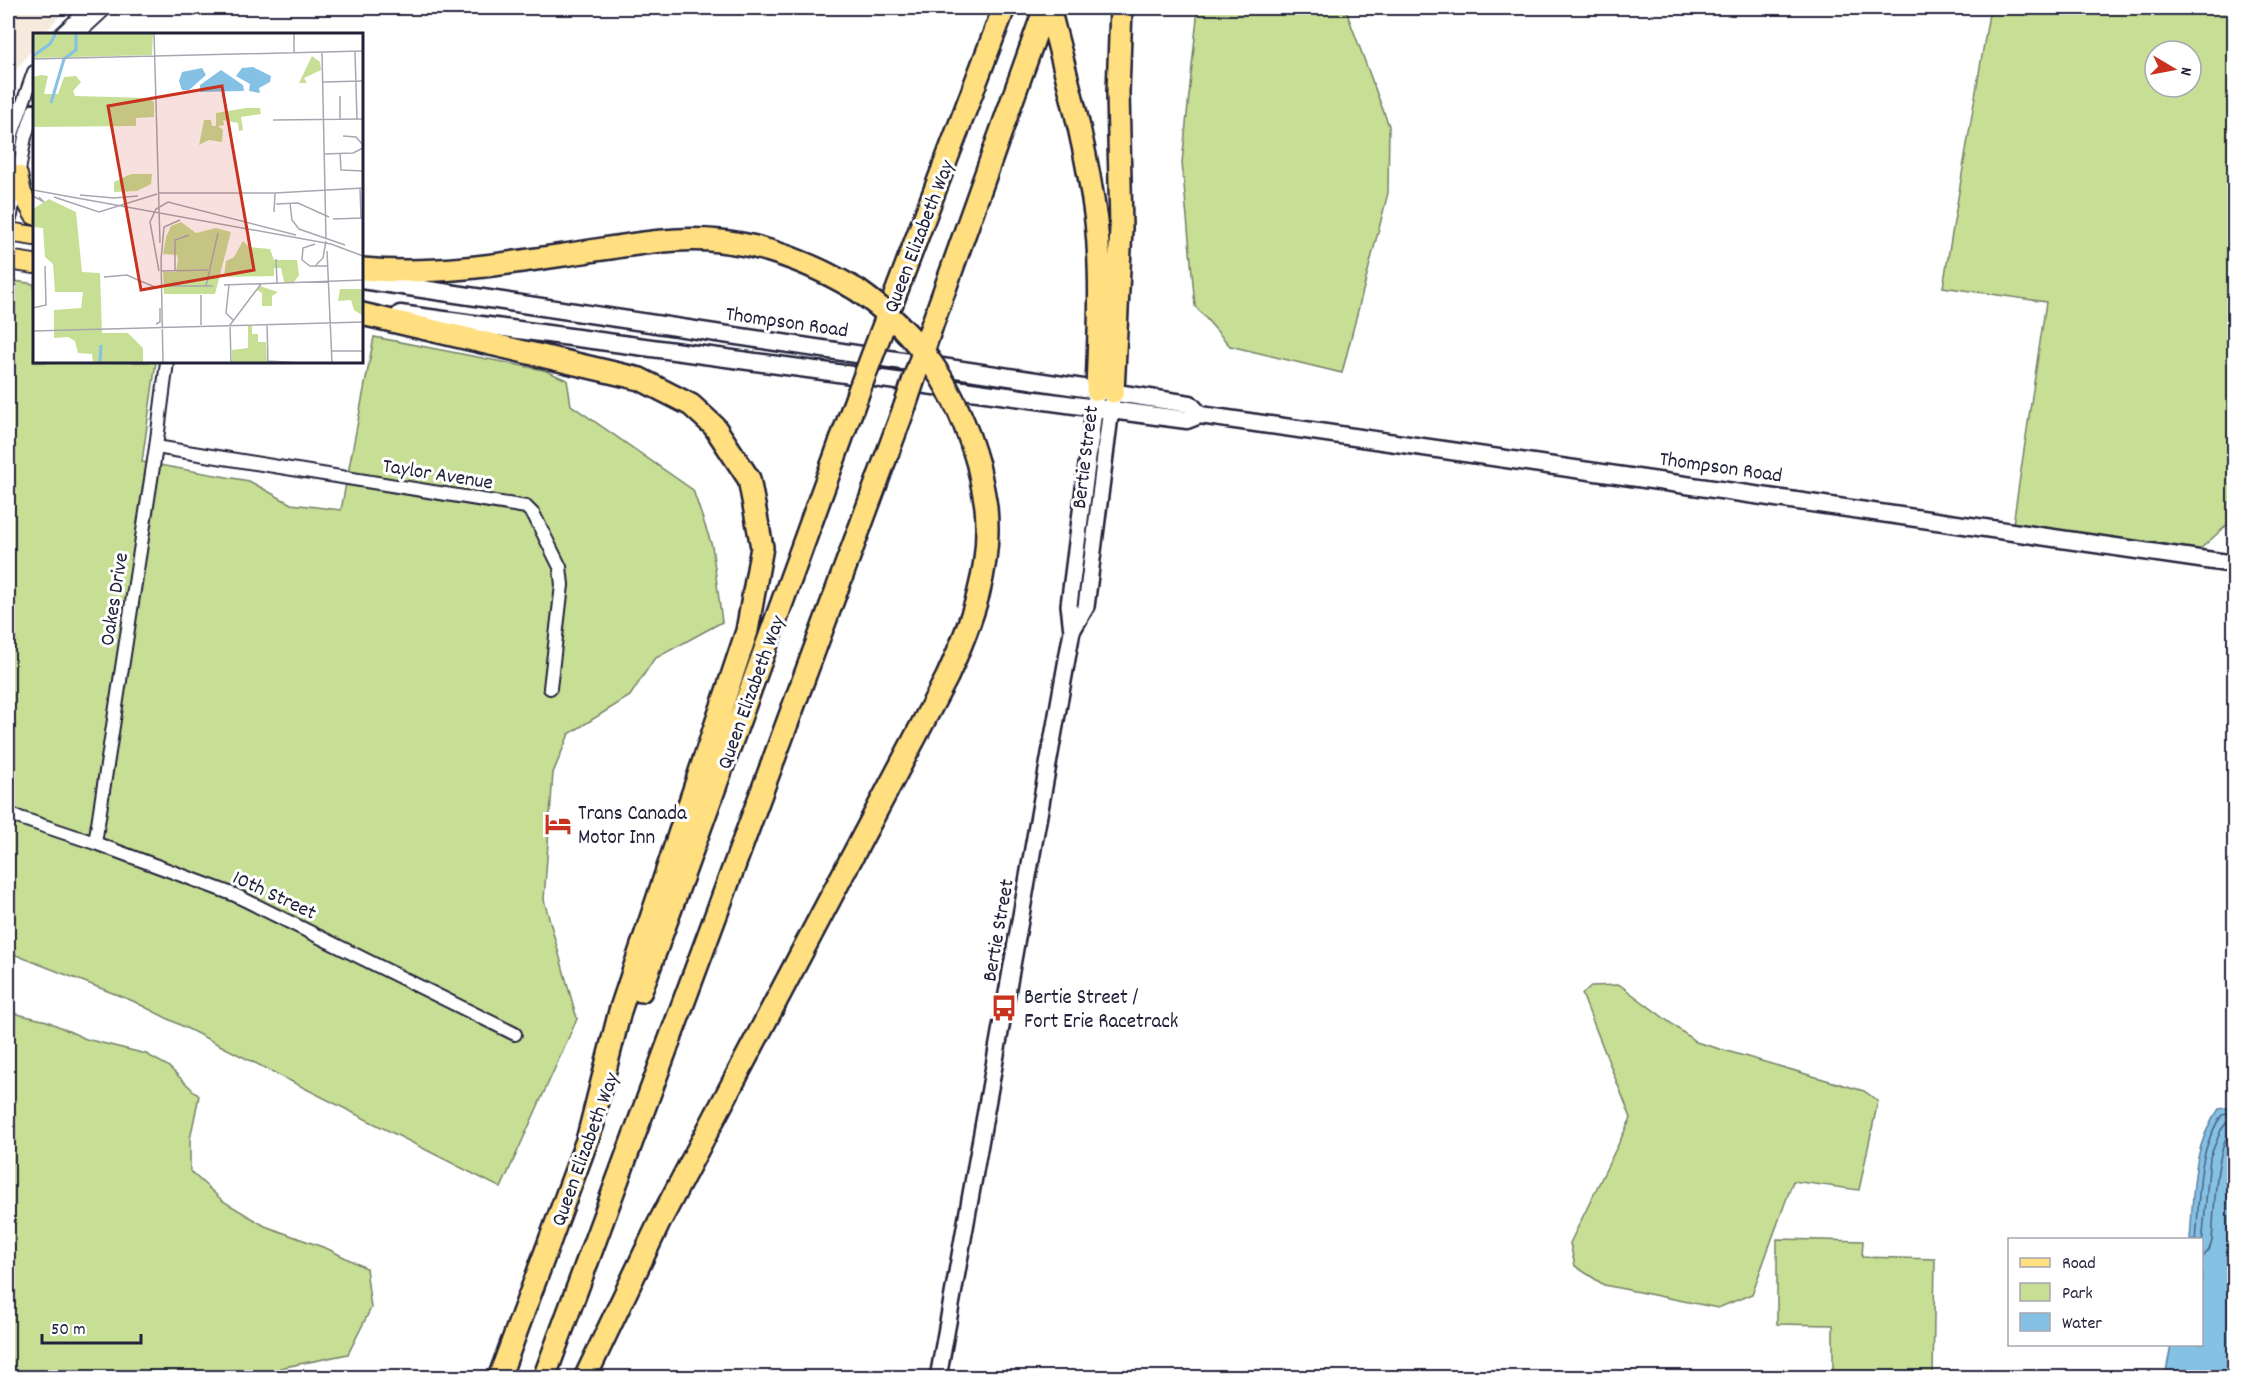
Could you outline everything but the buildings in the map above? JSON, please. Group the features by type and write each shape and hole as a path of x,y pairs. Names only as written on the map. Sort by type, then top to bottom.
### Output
{"highway":[{"name":"Queen Elizabeth Way","path":"499,1377 857,396 1004,8"},
{"name":"Queen Elizabeth Way","path":"544,1377 905,406 1015,91 1047,8"},
{"path":"1047,8 1086,160 1096,222 1104,400"},
{"path":"1104,400 1121,228 1118,92 1121,8"},
{"path":"363,269 390,272 434,271 493,266 651,242 696,240 746,244 778,254 810,265 857,290 887,312 926,352 957,406 971,438 978,465 986,507 986,549 981,589 968,633 947,677 660,1221 585,1377"},
{"path":"363,314 640,379 691,405 699,412 714,426 749,480 762,547 747,631 620,1011 588,1137"}],"main road":[{"path":"18,175 22,193 33,213"},
{"path":"8,232 33,236"},
{"path":"8,260 33,264"},
{"name":"Thompson Road","path":"363,280 1104,400"},
{"name":"Thompson Road","path":"363,309 1104,400 1190,404 1200,415 2235,564"}],"street":[{"path":"62,33 89,8"},
{"path":"79,33 106,8"},
{"path":"8,157 12,134 33,75"},
{"path":"8,222 25,137 33,114"},
{"name":"Oakes Drive","path":"95,843 167,363"},
{"name":"Bertie Street","path":"938,1377 1072,631 1069,605 1104,400"},
{"name":"Taylor Avenue","path":"156,447 526,507 534,515 560,567 562,585 550,688"},
{"name":"10th Street","path":"8,814 95,843 235,896 515,1034"}],"shaded area":[{"path":"8,8 66,8 45,33 33,33 33,48 13,74 8,98"}],"green space":[{"path":"1198,8 1345,8 1389,126 1388,193 1342,373 1230,346 1195,306 1182,163"},
{"path":"1990,8 2234,8 2234,519 2199,550 2013,524 2046,302 1943,287"},
{"path":"8,280 33,284 33,363 156,363 142,462 249,481 291,504 341,510 374,337 544,370 567,380 571,405 693,490 712,546 722,622 654,659 630,696 569,734 553,773 544,900 577,1019 501,1188 133,1001 8,952"},
{"path":"1620,985 1696,1042 1864,1091 1878,1101 1859,1190 1793,1181 1752,1294 1718,1308 1604,1285 1575,1266 1570,1243 1631,1118 1582,994 1591,986"},
{"path":"8,1012 47,1021 86,1039 146,1054 168,1066 199,1096 190,1139 190,1171 223,1201 265,1226 328,1249 366,1268 371,1308 348,1354 280,1368 277,1377 8,1377"},
{"path":"1777,1239 1863,1241 1862,1257 1935,1259 1933,1377 1833,1377 1833,1325 1777,1324"}],"water":[{"path":"2234,1107 2234,1377 2165,1377 2171,1346 2203,1346 2203,1238 2190,1238 2199,1155 2203,1139 2219,1109"}],"place":[{"name":"Trans Canada Motor Inn","path":"558,824"},
{"name":"Bertie Street / Fort Erie Racetrack","path":"1004,1008"}]}
